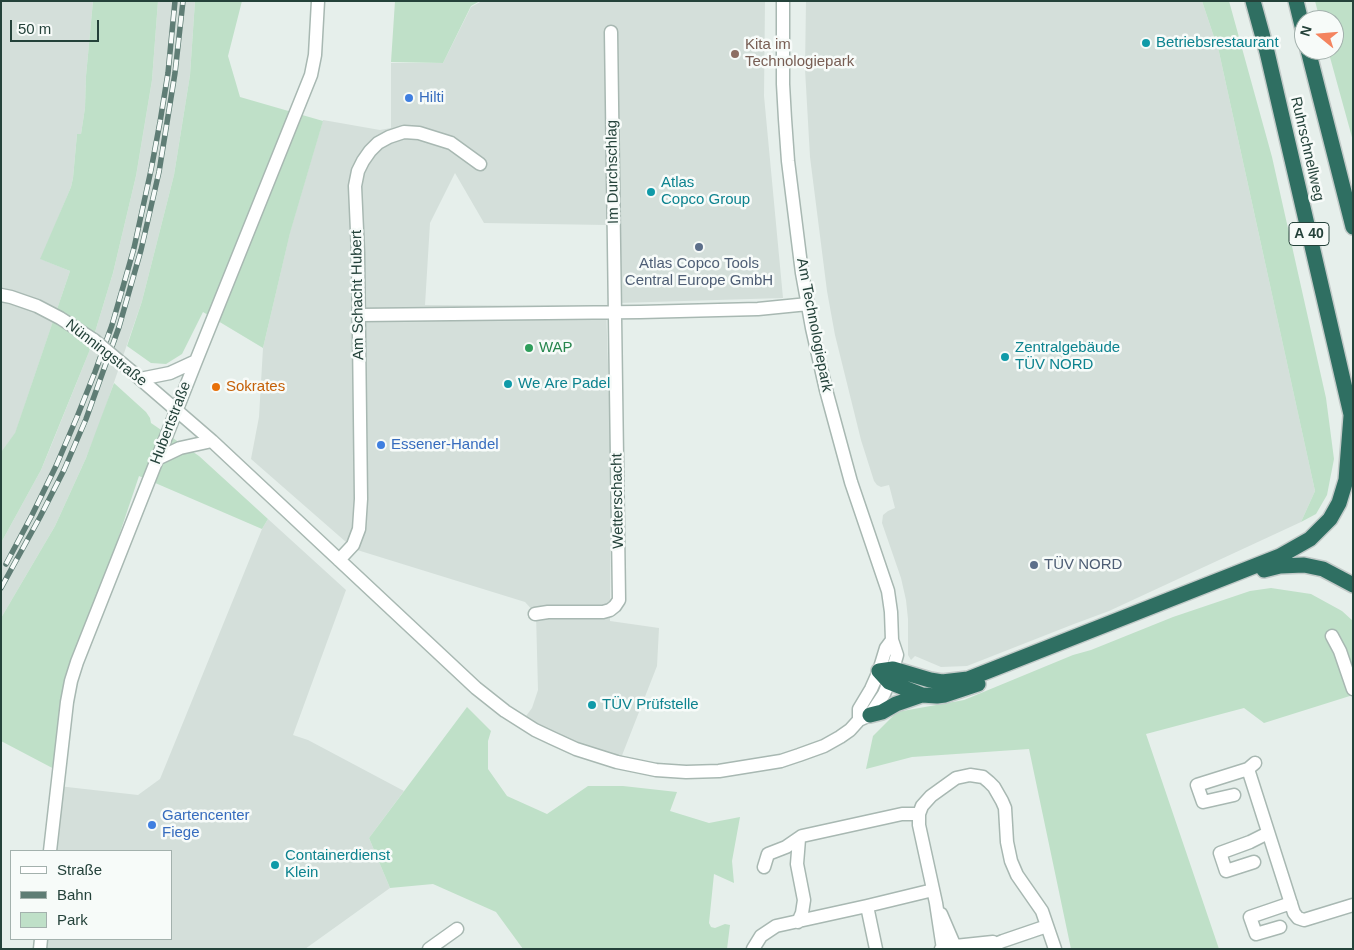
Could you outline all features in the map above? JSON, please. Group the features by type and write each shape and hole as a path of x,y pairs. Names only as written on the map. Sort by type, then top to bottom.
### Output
{"highway":[{"name":"Ruhrschnellweg","path":"887,674 942,682 968,679 1280,556 1310,539 1330,519 1343,491 1348,464 1352,419 1267,52 1253,1"},
{"name":"Ruhrschnellweg","path":"1311,60 1353,227"},
{"path":"864,718 922,695 946,695 968,688 1240,578 1280,566 1304,565 1323,569 1353,585"},
{"path":"887,674 922,695"}],"street":[{"name":"Hubertstraße","path":"50,850 71,681 176,410 311,75 315,55 318,1"},
{"name":"Am Technologiepark","path":"339,560 476,688 521,721 552,738 605,759 630,766 686,772 727,770 781,761 824,746 840,737 864,718 884,694 887,674 886,648 892,640 888,591 851,482 826,390 802,273 787,152 783,84 784,1"},
{"name":"Im Durchschlag","path":"611,32 614,312"},
{"name":"Am Schacht Hubert","path":"339,560 353,545 359,529 361,499 358,253 355,186 358,171 362,161 378,143 404,132 419,133 452,143 480,164"},
{"name":"Nünningstraße","path":"1,295 37,306 94,340 176,410"},
{"path":"359,315 758,309 808,304"},
{"name":"Wetterschacht","path":"535,614 548,612 603,612 610,610 619,600 618,450 614,312"},
{"path":"135,375 170,373 196,361"},
{"path":"176,410 212,441 339,560"},
{"path":"157,459 180,448 212,441"},
{"path":"1332,636 1340,651 1353,689"},
{"path":"1234,795 1204,802 1197,785 1252,766 1268,833 1294,913 1298,918 1304,920 1353,905"},
{"path":"1003,941 948,948 923,854 919,814 926,801 956,778 970,775 983,777 1002,800 1005,808 1007,842 1014,869 1042,911 1055,949"},
{"path":"764,867 768,854 809,834 902,814 919,814"},
{"path":"1254,862 1226,871 1220,853 1268,833"},
{"path":"798,839 797,864 805,889 802,913 798,922"},
{"path":"777,851 797,864"},
{"path":"753,949 761,936 776,926 798,922 824,913 867,906 933,890"},
{"path":"1280,927 1256,934 1250,917 1291,903"},
{"path":"867,906 876,949"},
{"path":"984,949 1047,926"},
{"path":"429,949 457,929"}],"shaded area":[{"path":"1,1 93,1 85,108 81,134 77,134 73,178 41,259 70,271 15,434 1,452"},
{"path":"158,1 195,1 190,75 174,175 142,301 86,458 55,526 1,618 1,543 41,470 51,446 89,352 113,273 136,176 152,80"},
{"path":"482,1 765,1 764,96 783,298 618,303 606,225 484,223 455,173 430,223 425,305 606,306 611,454 610,621 659,628 657,666 621,758 608,757 523,720 532,708 538,690 536,614 525,602 354,549 251,459 259,417 263,348 290,232 323,120 380,130 391,128 391,63 443,63 471,7"},
{"path":"806,1 1202,1 1219,52 1315,491 1301,522 1109,611 967,666 941,667 915,656 911,660 908,655 906,600 901,578 882,523 883,515 895,508 889,485 881,487 874,481 861,440 835,335 827,291 810,157 805,69"},
{"path":"268,519 346,590 293,735 308,740 404,791 369,838 390,888 305,949 42,949 43,940 172,940 172,850 52,850 58,786 138,795 160,779 262,529"}],"green space":[{"path":"93,1 158,1 152,80 136,176 113,273 89,352 41,470 1,543 1,452 15,433 70,271 40,259 71,187 73,178 77,134 81,134 85,108"},
{"path":"195,1 242,1 228,56 240,97 323,121 290,233 263,348 203,312 182,354 166,364 151,363 127,346 142,301 174,175 190,75"},
{"path":"395,1 480,1 471,6 443,63 391,62"},
{"path":"1202,1 1229,1 1272,157 1326,398 1334,459 1327,495 1316,514 1301,522 1315,491 1219,52"},
{"path":"1315,1 1353,1 1353,141 1331,60 1344,60 1344,10 1317,10"},
{"path":"114,383 146,412 151,423 199,456 268,519 262,529 139,476 77,661 58,771 1,741 1,618 55,526 86,458"},
{"path":"1271,588 1311,594 1342,611 1353,621 1353,695 1264,723 1244,708 1146,734 1219,949 1071,949 1029,749 912,757 866,769 873,736 897,712 964,700 1073,655 1091,650 1173,617 1250,591"},
{"path":"467,707 491,731 488,741 488,769 507,796 547,814 588,786 623,786 677,792 670,811 709,823 740,817 732,861 734,883 714,874 709,923 711,927 715,928 725,924 730,925 727,949 523,949 496,912 433,884 390,888 369,838"}],"railway":[{"path":"6,564 56,466 95,372 112,325 134,248 151,170 168,73 175,1"},
{"path":"1,588 64,470 86,419 119,327 141,250 159,172 175,73 183,1"}],"place":[{"name":"Betriebsrestaurant","path":"1146,43"},
{"name":"Kita im Technologiepark","path":"735,54"},
{"name":"Hilti","path":"409,98"},
{"name":"Atlas Copco Group","path":"651,192"},
{"name":"Atlas Copco Tools Central Europe GmbH","path":"699,247"},
{"name":"WAP","path":"529,348"},
{"name":"Zentralgebäude TÜV NORD","path":"1005,357"},
{"name":"We Are Padel","path":"508,384"},
{"name":"Sokrates","path":"216,387"},
{"name":"Essener-Handel","path":"381,445"},
{"name":"TÜV NORD","path":"1034,565"},
{"name":"TÜV Prüfstelle","path":"592,705"},
{"name":"Gartencenter Fiege","path":"152,825"},
{"name":"Containerdienst Klein","path":"275,865"}]}
